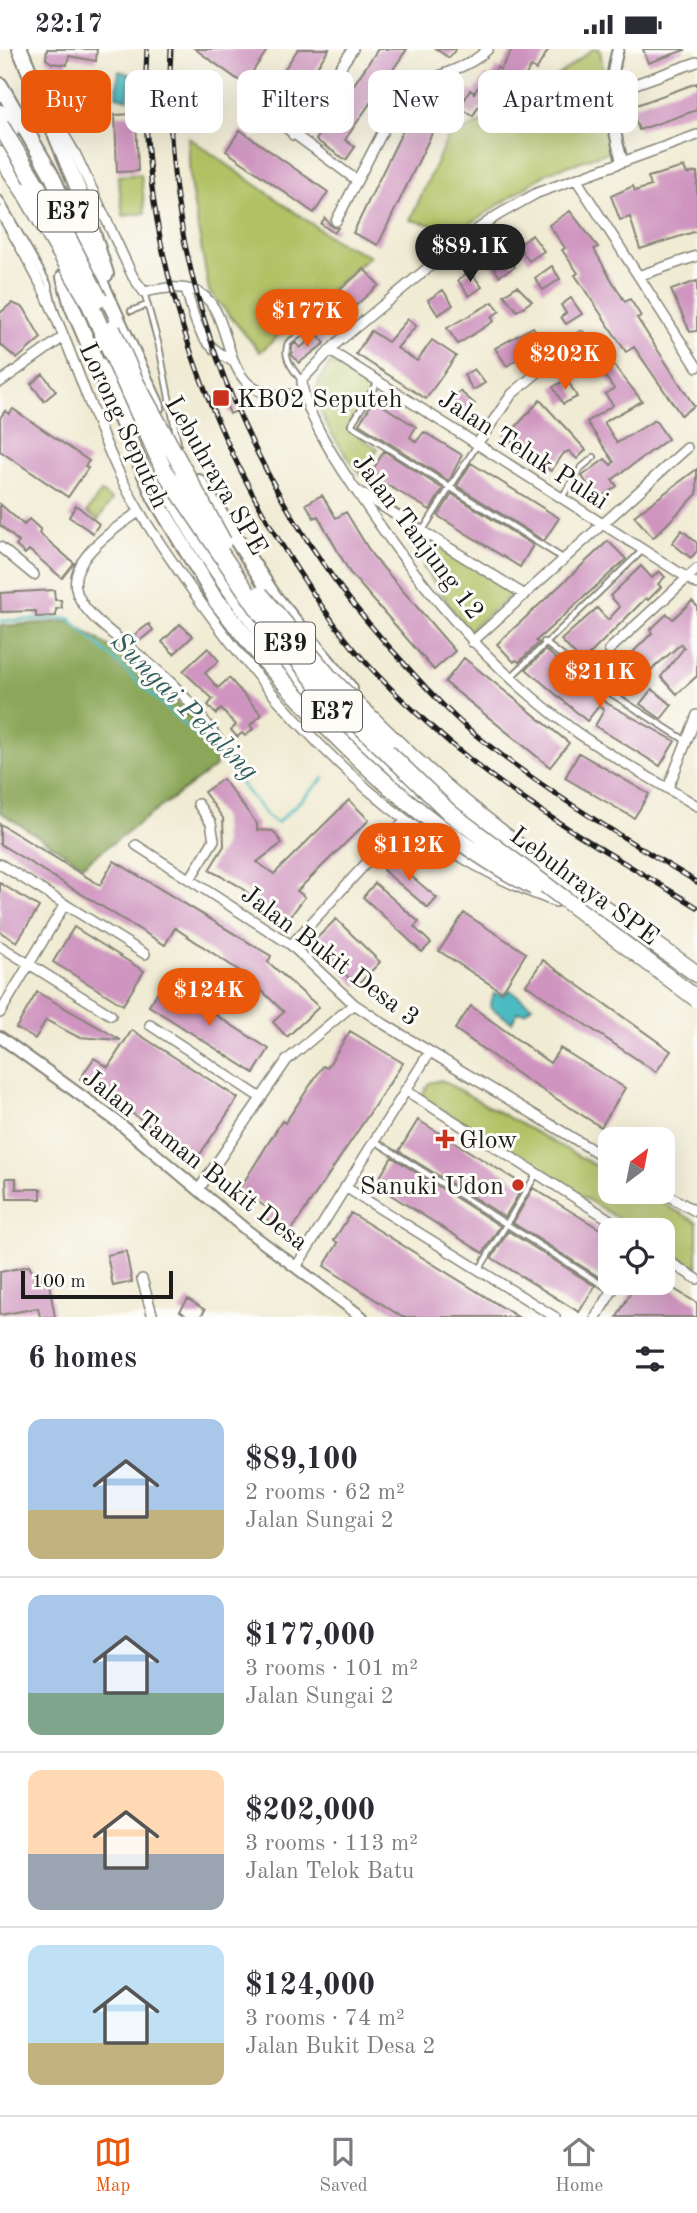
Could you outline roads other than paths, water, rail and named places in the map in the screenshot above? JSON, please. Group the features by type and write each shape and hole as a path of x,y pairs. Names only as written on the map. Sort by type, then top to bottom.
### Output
{"highway":[{"path":"20,49 28,70"},
{"name":"E37","path":"0,85 51,174 149,390 202,489 274,597 354,694 427,767 528,846 697,967"},
{"name":"E37","path":"0,112 51,218 122,398 173,499 228,586 296,675 419,797 556,902 697,998"},
{"name":"Lebuhraya SPE","path":"0,125 65,232 136,383 216,532 269,606 330,678 460,801 524,851 697,974"},
{"path":"53,133 81,196 128,342"},
{"path":"0,155 64,277 90,319"},
{"name":"Lebuhraya SPE","path":"0,155 88,300 164,470 261,613 319,686 440,804 697,998"},
{"path":"0,167 19,189"},
{"path":"64,277 72,306 155,498 216,600 265,661 317,719 413,809 494,866 582,913"},
{"path":"216,600 296,675"}],"street":[{"path":"293,135 353,49"},
{"path":"336,221 355,180 402,95 415,85 475,62 488,49"},
{"path":"612,70 618,49"},
{"path":"638,83 697,62"},
{"path":"63,133 133,277 144,292 186,289 195,291 212,304 234,362 245,378 263,393 284,397 303,393 302,380 329,350 468,236 537,193 697,135"},
{"path":"290,133 355,180"},
{"path":"614,133 622,161"},
{"path":"576,179 641,275 697,367"},
{"name":"Lorong Seputeh","path":"0,211 67,336 118,471 139,512 232,648 294,718 405,821 503,882 556,902"},
{"path":"641,275 697,255"},
{"path":"186,289 204,342 213,351 234,362"},
{"path":"0,382 67,336"},
{"path":"477,444 512,394 581,336"},
{"name":"Jalan Teluk Pulai","path":"329,350 693,581"},
{"name":"Jalan Tanjung 12","path":"303,393 333,457 411,570 472,642 581,735 697,806"},
{"path":"472,642 687,448"},
{"path":"355,489 525,595"},
{"path":"139,512 104,535 83,558 76,572 75,587 81,604 96,621 167,678 190,701 228,752"},
{"path":"0,547 34,575"},
{"path":"609,650 693,581 697,569"},
{"path":"668,788 697,715"},
{"path":"190,879 214,840 211,824 198,804"},
{"path":"291,945 405,821"},
{"name":"Jalan Bukit Desa 3","path":"136,845 291,945 354,1005 598,1153"},
{"path":"0,863 145,954"},
{"path":"0,1013 65,904"},
{"path":"0,946 111,1015"},
{"path":"200,1189 287,1060 354,1005"},
{"path":"150,1025 261,1098"},
{"name":"Jalan Taman Bukit Desa","path":"0,1037 119,1123 296,1267 362,1317"},
{"path":"296,1267 429,1053"},
{"path":"405,1090 607,1218"},
{"path":"345,1187 555,1317"},
{"path":"676,1200 697,1212"},
{"path":"675,1265 697,1279"},
{"path":"142,1279 153,1317"},
{"path":"596,1317 609,1295"}],"lane":[{"path":"0,199 48,283 58,309 55,315"},
{"path":"144,292 159,346 178,444"},
{"path":"131,311 147,305"},
{"path":"302,380 290,366 285,349 288,343 334,309"},
{"path":"379,381 351,425 564,559"},
{"path":"423,530 477,444"},
{"path":"561,498 581,468 594,457"},
{"path":"511,677 544,642 643,550"},
{"path":"544,642 612,694 685,740"},
{"path":"374,1140 506,1224 598,1278"},
{"path":"479,1270 537,1173"}],"water":[{"path":"119,71 125,73 125,98 116,96"},
{"path":"510,990 532,1006 525,1012 517,1012 512,1022 490,1007 494,993 502,995"}],"waterway":[{"name":"Sungai Petaling","path":"0,621 69,618 217,755 268,817 277,823 324,778"}],"railway":[{"path":"147,49 147,127 155,205 170,282 193,358 222,431 257,502 297,570 366,663 449,742 538,809 697,907"},
{"path":"171,49 171,133 180,217 198,299 225,379 259,455 300,528 348,597 417,678 465,726 549,789 697,882"}],"place":[{"name":"KB02 Seputeh","path":"221,398"},
{"name":"Glow","path":"445,1139"},
{"name":"Sanuki Udon","path":"518,1185"}]}
